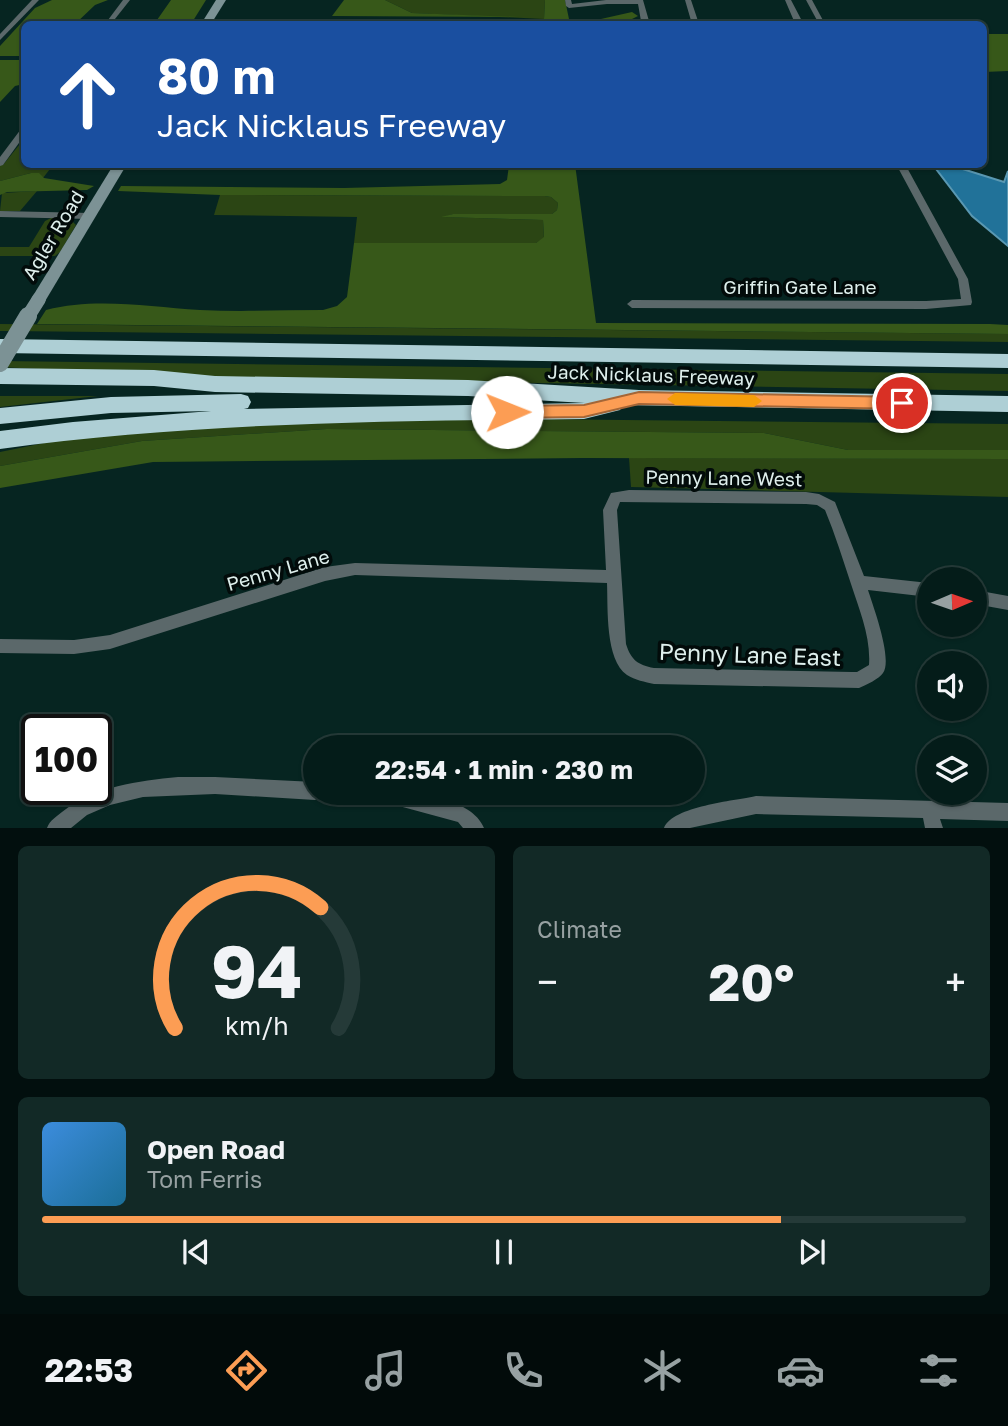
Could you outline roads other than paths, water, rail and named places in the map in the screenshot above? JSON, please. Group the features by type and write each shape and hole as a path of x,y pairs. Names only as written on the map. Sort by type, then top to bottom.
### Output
{"highway":[{"name":"Jack Nicklaus Freeway","path":"0,346 1008,361"},
{"name":"Jack Nicklaus Freeway","path":"0,376 154,378 215,384 468,388 508,393 639,398 1008,404"},
{"path":"0,388 150,388 215,384"},
{"path":"0,416 149,404 461,402 508,393"},
{"path":"0,440 130,424 225,417 584,411 639,398"}],"main road":[{"path":"208,21 221,0"},
{"name":"Agler Road","path":"0,363 119,168"}],"street":[{"path":"0,38 36,0"},
{"path":"110,21 127,0"},
{"path":"568,0 569,6 640,1 645,21"},
{"path":"688,0 695,21"},
{"path":"788,0 798,21"},
{"path":"809,0 820,21"},
{"path":"0,163 21,135"},
{"name":"Griffin Gate Lane","path":"632,304 926,305 967,302 963,279 902,168"},
{"path":"0,215 90,216"},
{"name":"Penny Lane West","path":"614,576 610,510 616,497 806,498 819,500 830,506 857,582"},
{"name":"Penny Lane","path":"0,646 74,647 110,642 325,574 355,569 614,576"},
{"path":"614,576 618,644 623,663"},
{"path":"877,669 878,654 857,582 917,589"},
{"path":"987,599 1008,603"},
{"name":"Penny Lane East","path":"623,663 637,673 654,676 859,680 877,669"},
{"path":"56,828 63,820 109,794 155,785 303,791"},
{"path":"427,805 463,815 475,828"},
{"path":"673,828 688,819 756,805 931,819 1008,813"}],"water":[{"path":"935,168 960,168 1004,182 1008,171 1008,246 972,216"}]}
